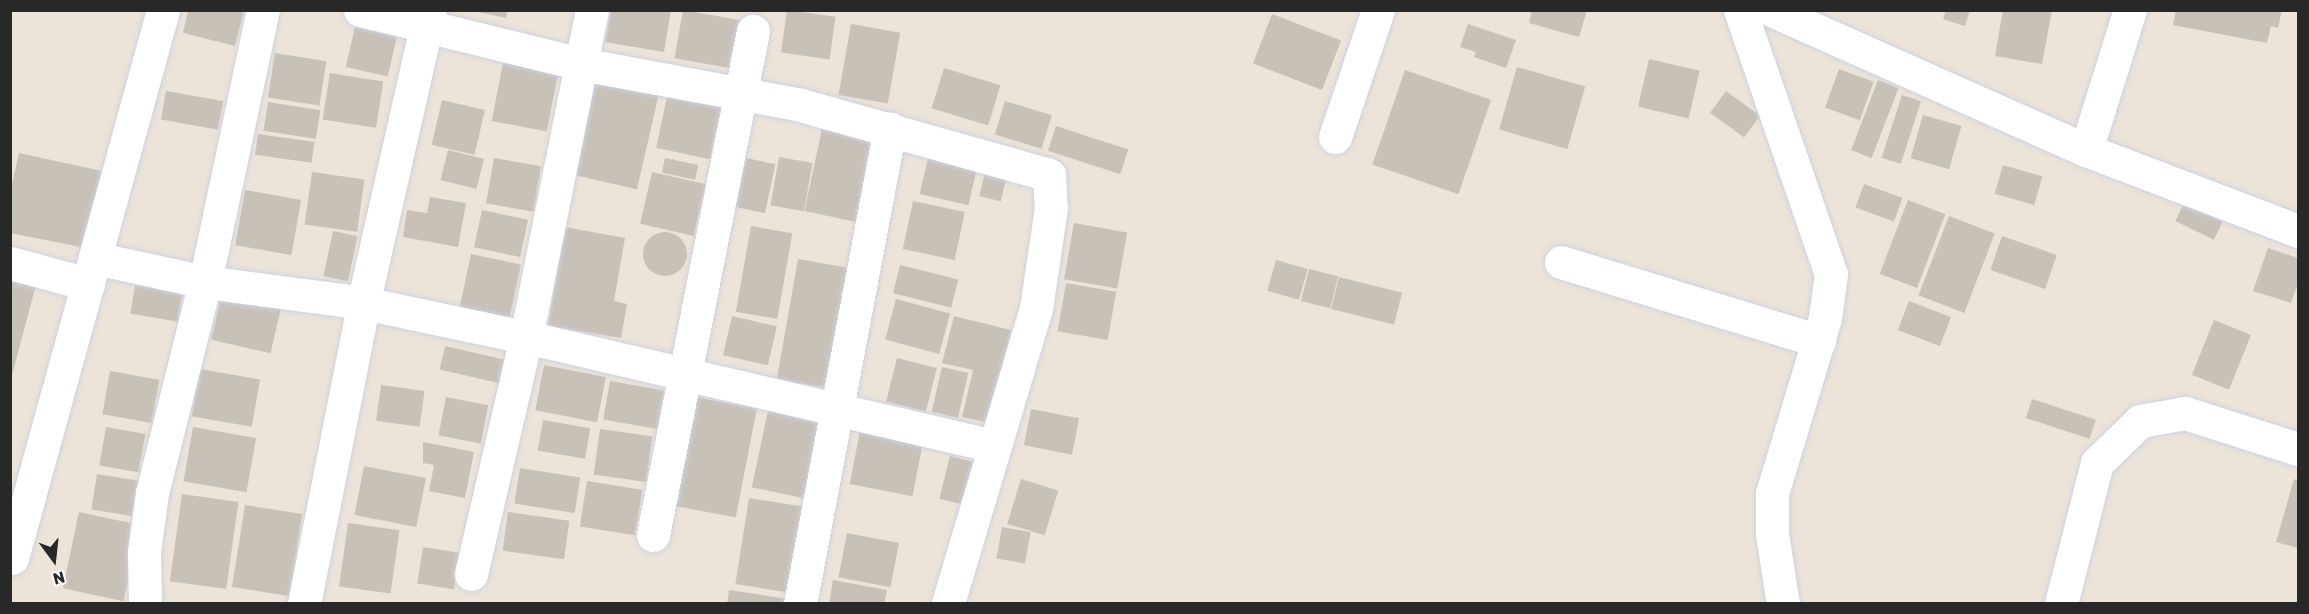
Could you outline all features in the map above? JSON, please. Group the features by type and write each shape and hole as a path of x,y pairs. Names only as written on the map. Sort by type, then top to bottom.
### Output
{"street":[{"path":"12,558 163,10"},
{"path":"145,603 144,552 152,493 205,282 262,10"},
{"path":"360,10 428,18 580,64 741,93 890,128 1049,175 1051,208 1036,308 948,603"},
{"path":"471,574 526,337 592,10"},
{"path":"1335,137 1378,10"},
{"path":"1740,10 1831,274 1819,341 1772,494 1772,534 1783,603"},
{"path":"1771,10 2086,150 2298,231"},
{"path":"2086,150 2130,10"},
{"path":"304,603 364,303 428,18"},
{"path":"653,535 753,31"},
{"path":"800,603 839,411 890,128"},
{"path":"10,262 205,282 364,303 526,337 993,446"},
{"path":"1561,262 1819,341"},
{"path":"2061,603 2097,463 2140,421 2185,413 2298,449"}],"building":[{"path":"188,10 244,10 235,46 183,33"},
{"path":"469,10 508,10 506,18"},
{"path":"611,10 671,10 664,52 605,42"},
{"path":"683,10 742,20 734,69 674,58"},
{"path":"787,10 836,17 830,59 781,53"},
{"path":"1532,10 1587,10 1579,37 1529,23"},
{"path":"1946,10 1970,10 1965,26 1943,19"},
{"path":"2003,10 2052,10 2042,64 1995,56"},
{"path":"2176,10 2282,10 2278,28 2271,26 2267,43 2173,25"},
{"path":"1272,14 1341,41 1322,90 1253,63"},
{"path":"851,24 900,33 888,104 838,95"},
{"path":"1468,24 1516,40 1506,68 1474,57 1476,52 1460,47"},
{"path":"355,27 397,37 388,77 346,67"},
{"path":"275,53 326,61 319,106 268,97"},
{"path":"1649,59 1700,71 1689,118 1638,107"},
{"path":"503,63 558,74 547,132 492,121"},
{"path":"1517,67 1585,87 1567,149 1499,129"},
{"path":"944,68 1000,85 988,125 932,108"},
{"path":"1839,69 1874,82 1860,120 1825,108"},
{"path":"1405,70 1491,100 1458,194 1372,165"},
{"path":"330,73 383,81 376,128 323,119"},
{"path":"595,73 660,88 637,189 572,174"},
{"path":"1878,80 1899,88 1872,158 1851,150"},
{"path":"166,91 223,101 218,130 161,120"},
{"path":"1726,91 1760,116 1744,138 1710,113"},
{"path":"668,92 722,103 710,159 656,148"},
{"path":"1902,95 1921,101 1901,164 1882,158"},
{"path":"442,100 485,110 475,155 432,145"},
{"path":"1005,101 1052,115 1042,149 995,134"},
{"path":"268,102 320,110 316,139 263,131"},
{"path":"1923,115 1961,126 1949,169 1911,158"},
{"path":"823,124 881,136 862,223 804,211"},
{"path":"1056,126 1128,149 1120,174 1048,151"},
{"path":"258,134 314,142 312,163 255,155"},
{"path":"448,150 484,159 476,189 441,180"},
{"path":"19,153 102,171 86,248 10,233 10,193"},
{"path":"779,157 812,163 804,211 770,205"},
{"path":"494,158 541,166 533,212 486,203"},
{"path":"665,158 698,165 695,180 662,173"},
{"path":"746,158 775,164 765,213 736,207"},
{"path":"928,158 977,169 968,205 920,194"},
{"path":"2003,165 2042,176 2034,205 1995,194"},
{"path":"312,172 364,179 357,232 305,224"},
{"path":"652,172 706,184 694,236 640,224"},
{"path":"985,172 1006,177 1001,201 979,196"},
{"path":"1864,184 1903,198 1894,222 1855,207"},
{"path":"245,190 301,200 291,255 235,245"},
{"path":"430,197 466,203 458,247 403,237 407,210 427,213"},
{"path":"1908,200 1945,214 1917,288 1880,274"},
{"path":"913,201 965,212 955,260 903,249"},
{"path":"2184,203 2223,222 2214,240 2175,221"},
{"path":"482,210 528,220 520,257 474,247"},
{"path":"1949,216 1995,234 1964,313 1919,295"},
{"path":"1074,223 1127,232 1117,289 1064,279"},
{"path":"751,226 792,233 777,319 736,312"},
{"path":"565,227 625,238 614,301 627,304 621,338 548,326"},
{"path":"333,231 357,236 348,281 323,276"},
{"path":"665,232 681,238 687,254 681,270 665,276 649,270 643,254 649,238"},
{"path":"2002,236 2057,255 2045,289 1990,270"},
{"path":"2268,248 2298,258 2298,283 2291,303 2253,291"},
{"path":"471,254 521,265 509,320 459,310"},
{"path":"798,259 858,270 837,390 777,379"},
{"path":"1276,260 1308,269 1299,300 1267,291"},
{"path":"900,265 958,280 951,308 893,293"},
{"path":"10,269 38,277 11,379 10,378"},
{"path":"1309,269 1338,276 1330,308 1301,301"},
{"path":"137,275 184,283 177,322 130,313"},
{"path":"1339,277 1402,293 1394,325 1331,309"},
{"path":"1066,283 1116,292 1108,340 1057,331"},
{"path":"223,288 282,302 271,353 211,340"},
{"path":"896,299 950,313 939,354 885,340"},
{"path":"1909,301 1951,317 1940,346 1898,330"},
{"path":"732,316 777,326 768,365 723,355"},
{"path":"954,316 1011,330 989,423 962,417 973,370 942,363"},
{"path":"2214,320 2251,335 2229,390 2192,375"},
{"path":"445,346 508,361 503,384 440,369"},
{"path":"897,358 937,368 926,412 886,402"},
{"path":"544,365 606,377 597,422 535,410"},
{"path":"942,367 968,373 958,418 932,412"},
{"path":"200,369 260,380 252,427 192,416"},
{"path":"110,371 159,380 152,423 102,414"},
{"path":"610,381 664,391 657,429 603,419"},
{"path":"381,385 425,391 420,427 376,421"},
{"path":"446,397 488,405 481,443 439,435"},
{"path":"697,397 757,409 736,518 676,506"},
{"path":"2032,399 2096,420 2090,439 2026,418"},
{"path":"769,406 830,419 812,500 752,487"},
{"path":"1031,409 1079,418 1072,455 1024,445"},
{"path":"543,420 590,428 585,459 538,451"},
{"path":"106,427 145,434 139,472 99,465"},
{"path":"193,427 256,438 246,492 183,481"},
{"path":"600,429 652,436 646,482 594,475"},
{"path":"860,431 923,443 913,496 850,484"},
{"path":"423,442 474,452 465,498 429,491 434,465 423,463"},
{"path":"950,456 981,464 970,506 939,499"},
{"path":"364,466 426,478 416,527 354,515"},
{"path":"520,468 580,478 575,513 514,504"},
{"path":"97,474 140,481 135,516 91,510"},
{"path":"1021,479 1058,490 1045,535 1007,524"},
{"path":"2294,479 2298,481 2298,548 2276,542"},
{"path":"587,481 642,490 635,535 580,526"},
{"path":"182,494 238,502 226,589 170,581"},
{"path":"749,498 810,508 797,594 735,584"},
{"path":"245,505 302,514 289,596 232,587"},
{"path":"79,512 140,525 123,601 63,588"},
{"path":"508,512 569,521 564,559 503,551"},
{"path":"348,523 399,530 391,594 339,586"},
{"path":"1002,527 1031,532 1025,564 996,559"},
{"path":"847,533 899,543 890,587 838,577"},
{"path":"423,547 460,553 454,589 417,584"},
{"path":"833,580 887,590 884,604 829,604"},
{"path":"729,590 788,599 787,604 727,604"}]}
